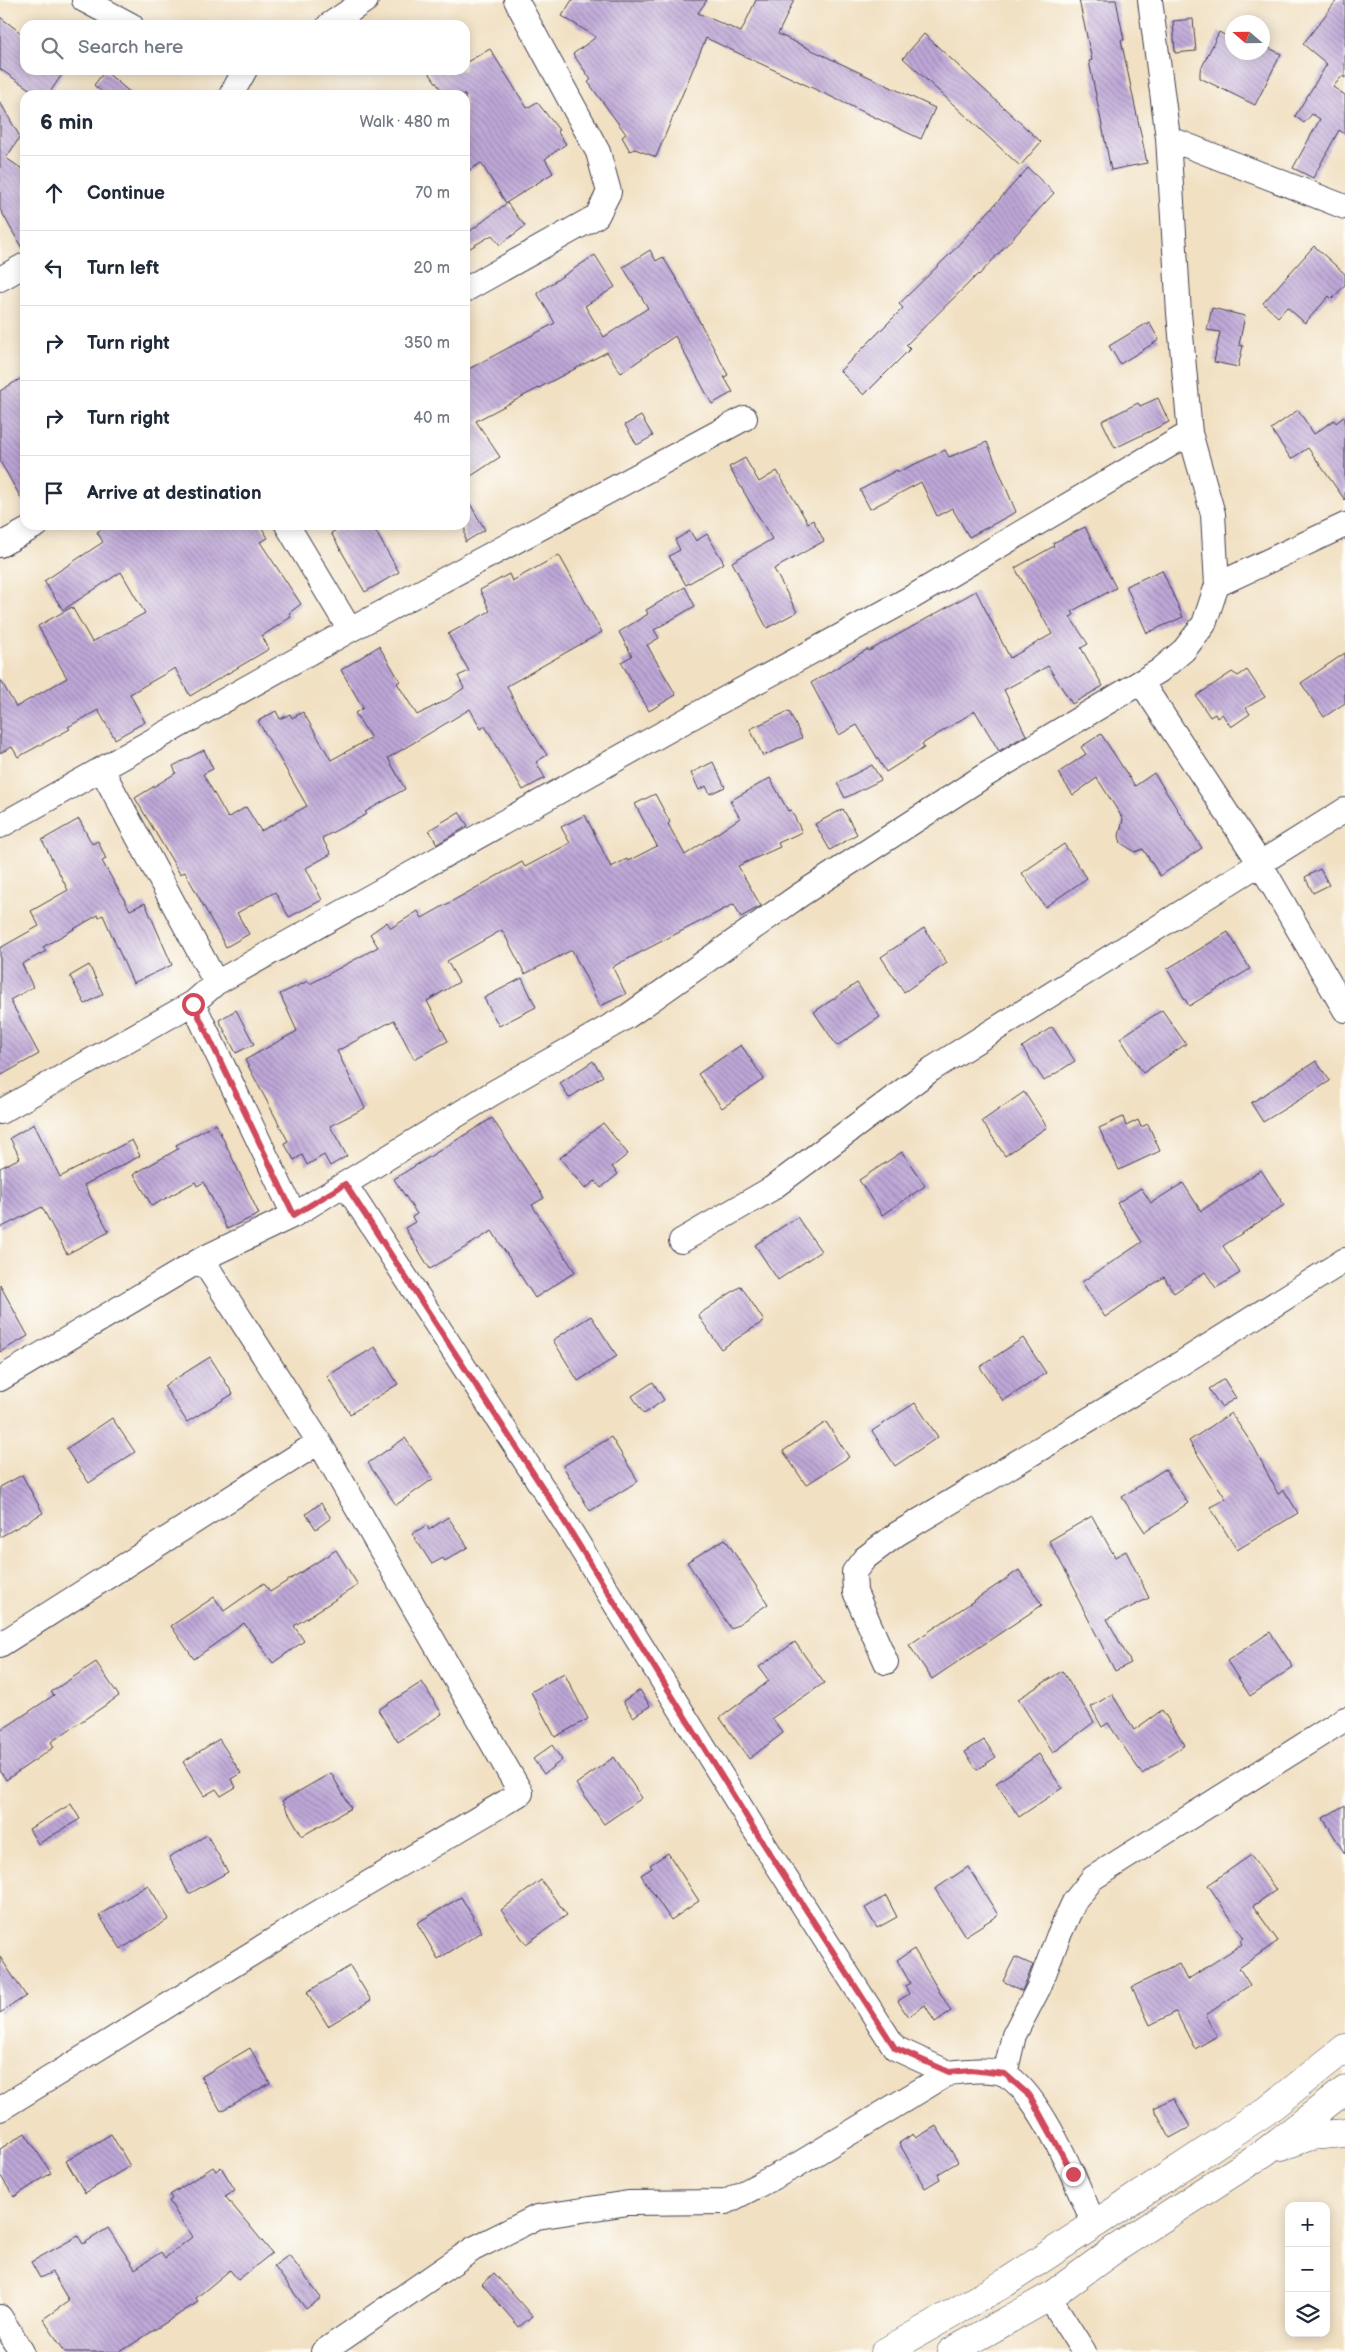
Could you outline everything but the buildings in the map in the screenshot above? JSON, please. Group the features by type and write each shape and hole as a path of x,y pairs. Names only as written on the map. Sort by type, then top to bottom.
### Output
{"street":[{"path":"84,0 121,20"},
{"path":"336,20 366,0"},
{"path":"470,287 597,216 609,192 598,152 516,0"},
{"path":"0,1379 202,1259 294,1215 493,1093 628,1016 800,895 984,776 1159,671 1184,650 1204,624 1217,585 1213,514 1190,433 1179,313 1168,138 1150,0"},
{"path":"234,90 242,75"},
{"path":"1168,138 1345,208"},
{"path":"0,279 20,268"},
{"path":"0,826 350,630 745,418"},
{"path":"0,1112 193,1004 216,983 692,717 914,596 1190,433"},
{"path":"1217,585 1345,525"},
{"path":"0,545 28,530"},
{"path":"290,530 350,630"},
{"path":"1141,682 1261,865 1345,1010"},
{"path":"102,770 216,983"},
{"path":"681,1241 771,1189 932,1069 1041,999 1261,865 1345,810"},
{"path":"193,1004 294,1215"},
{"path":"345,1184 561,1516 756,1832 895,2048 949,2072"},
{"path":"0,2109 312,1917 521,1793 319,1442 202,1259"},
{"path":"886,1662 855,1592 854,1572 866,1558 897,1534 1144,1386 1345,1260"},
{"path":"0,1645 319,1442"},
{"path":"1005,2074 1014,2035 1039,1987 1074,1902 1093,1878 1345,1720"},
{"path":"885,2352 1005,2283 1265,2112 1345,2048"},
{"path":"323,2352 473,2249 537,2217 628,2203 726,2202 797,2166 949,2072 971,2070 1005,2074 1030,2096 1073,2174 1094,2225"},
{"path":"951,2352 1048,2297 1116,2249 1264,2152 1345,2090"},
{"path":"1264,2152 1311,2136 1345,2133"},
{"path":"1048,2297 1084,2352"},
{"path":"0,2317 22,2352"}],"route":[{"path":"193,1004 294,1215 345,1184 561,1516 756,1832 895,2048 949,2072 971,2070 1005,2074 1030,2096 1073,2174"}]}
